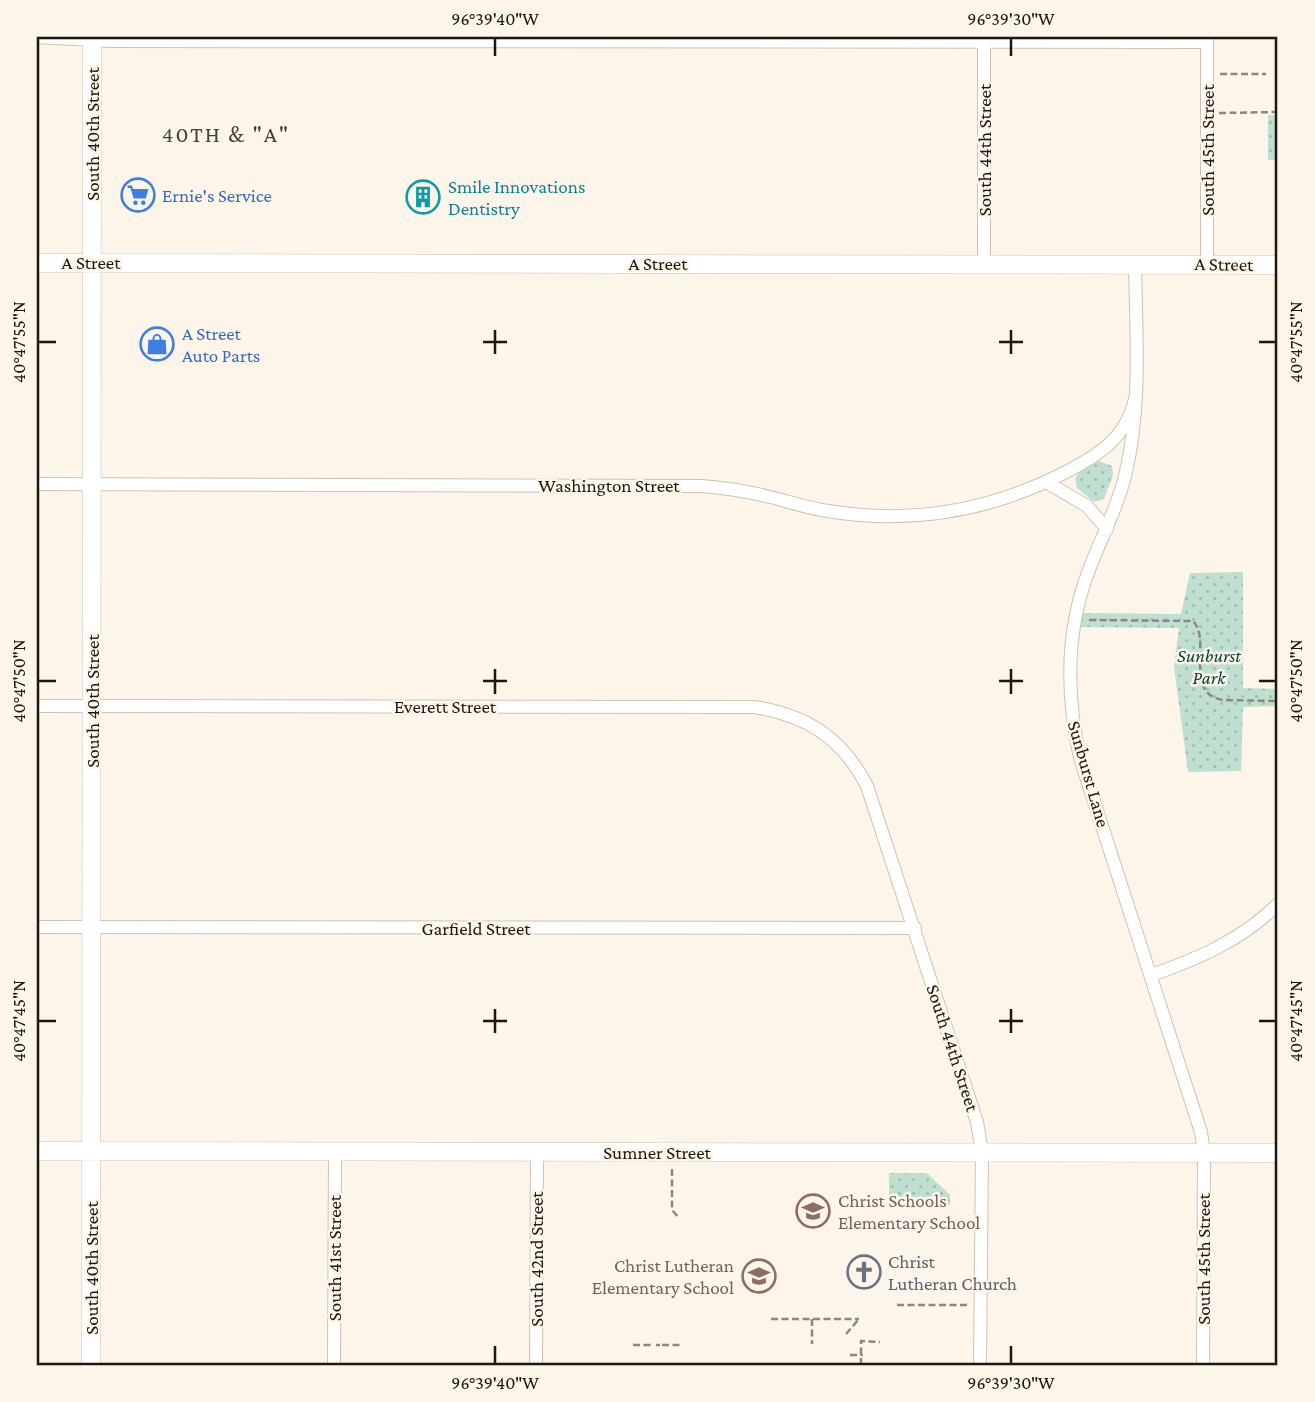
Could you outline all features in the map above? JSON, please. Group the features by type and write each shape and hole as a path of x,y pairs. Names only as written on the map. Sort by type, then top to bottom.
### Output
{"main road":[{"name":"South 40th Street","path":"91,1365 92,38"},
{"name":"A Street","path":"37,263 1278,265"},
{"name":"Sumner Street","path":"37,1151 1278,1153"}],"street":[{"path":"37,37 1207,39"},
{"name":"South 44th Street","path":"984,39 984,264"},
{"name":"South 45th Street","path":"1207,39 1207,264"},
{"name":"Sunburst Lane","path":"1135,263 1135,399 1131,443 1125,475 1107,529 1089,569 1075,620 1069,663 1070,695 1080,758 1196,1112 1204,1153"},
{"name":"Washington Street","path":"37,484 702,486 739,490 831,511 894,517 928,515 1003,499 1073,468 1116,438 1131,415 1135,399"},
{"path":"1046,482 1087,506 1107,529"},
{"name":"Everett Street","path":"37,706 754,707 777,710 799,718 820,729 843,749"},
{"name":"South 44th Street","path":"843,749 867,786 972,1105 982,1152 980,1365"},
{"path":"1152,975 1195,960 1224,946 1247,931 1278,904"},
{"name":"Garfield Street","path":"37,927 915,928"},
{"name":"South 41st Street","path":"334,1365 335,1152"},
{"name":"South 42nd Street","path":"536,1365 537,1152"},
{"name":"South 45th Street","path":"1203,1365 1204,1153"}],"path":[{"path":"1220,74 1266,74"},
{"path":"1216,113 1278,112"},
{"path":"1075,620 1193,621 1199,633 1201,678 1210,694 1217,699 1231,701 1278,701"},
{"path":"672,1169 672,1210 680,1218"},
{"path":"897,1305 965,1305"},
{"path":"771,1319 859,1319 846,1334"},
{"path":"812,1319 812,1344"},
{"path":"861,1365 861,1341 880,1342"},
{"path":"633,1345 680,1345"},
{"path":"850,1355 862,1356"}],"green space":[{"path":"1268,115 1278,115 1278,160 1268,160"},
{"path":"1099,461 1112,466 1113,475 1104,499 1094,502 1077,488 1075,479 1079,472"},
{"name":"Sunburst Park","path":"1243,572 1243,688 1278,689 1278,706 1243,707 1241,771 1188,772 1174,667 1179,628 1073,627 1076,613 1181,614 1190,573"},
{"path":"889,1173 927,1173 950,1195 950,1205 936,1205 935,1197 889,1197"}],"place":[{"name":"Ernie's Service","path":"138,195"},
{"name":"Smile Innovations Dentistry","path":"423,197"},
{"name":"A Street Auto Parts","path":"157,344"},
{"name":"Christ Schools Elementary School","path":"813,1211"},
{"name":"Christ Lutheran Church","path":"864,1272"},
{"name":"Christ Lutheran Elementary School","path":"759,1276"}],"district":[{"name":"40TH & \"A\"","path":"226,134"}]}
